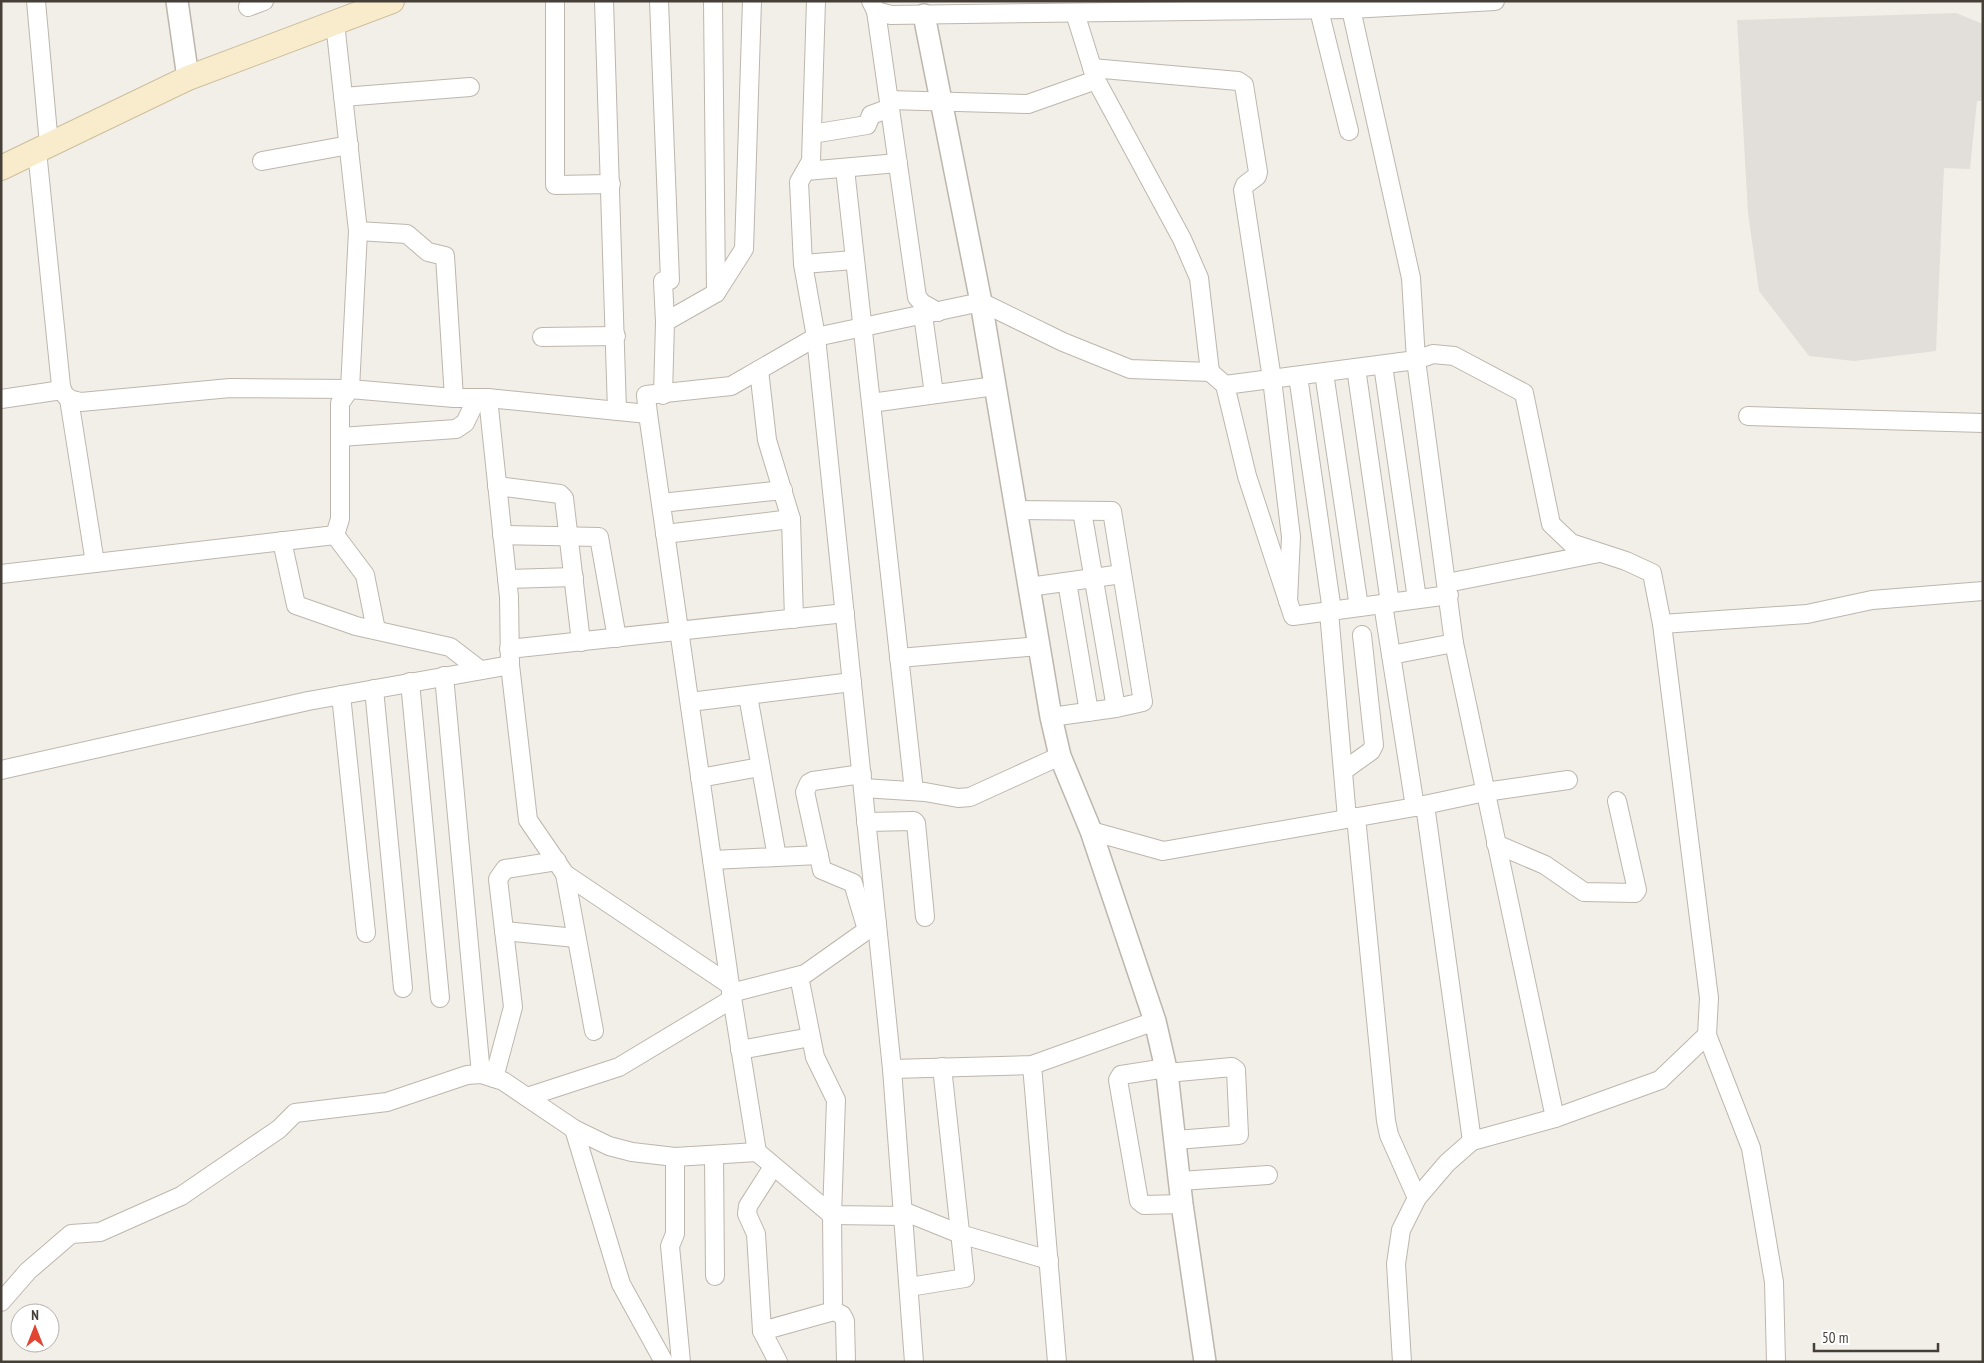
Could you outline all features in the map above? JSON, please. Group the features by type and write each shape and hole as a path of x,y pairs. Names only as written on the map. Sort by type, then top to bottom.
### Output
{"main road":[{"path":"1,168 188,78 392,1"}],"street":[{"path":"36,1 43,148 66,395 94,563"},
{"path":"177,1 188,78"},
{"path":"555,1 555,185 611,184"},
{"path":"604,1 617,411"},
{"path":"659,1 670,280 663,281 665,322 662,395"},
{"path":"713,1 716,292"},
{"path":"665,322 716,292 744,249 752,1"},
{"path":"816,1 812,161 799,182 803,264 816,337 866,822 872,926 892,1069 914,1362"},
{"path":"874,6 891,15 924,15 1319,10 1351,5 1495,1"},
{"path":"1351,5 1411,278 1416,360 1454,643 1555,1118"},
{"path":"874,6 917,297 930,314 934,394"},
{"path":"1319,10 1349,131"},
{"path":"1075,13 1094,74 1182,239 1199,278 1210,372"},
{"path":"924,15 981,302 1051,717 1060,756 1091,831 1155,1021 1166,1071 1176,1140 1182,1204 1205,1362"},
{"path":"335,23 358,231 350,389 340,403 340,519 335,535"},
{"path":"812,134 867,125 871,115 889,104 942,100 1028,104 1094,74 1238,80 1244,85 1258,172 1257,176 1245,185 1243,190 1272,379 1292,536 1288,601"},
{"path":"343,98 470,87"},
{"path":"262,161 349,145"},
{"path":"806,170 845,169 898,163"},
{"path":"845,169 914,791"},
{"path":"358,231 407,234 428,252 445,256 454,398"},
{"path":"803,264 854,260"},
{"path":"1049,1260 960,1234 904,1213 832,1216 757,1152 731,992 646,395 662,395 731,386 816,337 981,302 1063,342 1130,369 1210,372 1225,385 1247,476 1295,617 1417,599 1448,589 1600,552"},
{"path":"542,336 616,336"},
{"path":"1225,385 1383,365 1416,360 1433,354 1454,356 1524,393 1551,524 1571,543 1626,561 1652,573 1662,624 1709,998 1707,1035 1751,1148 1774,1282 1776,1362"},
{"path":"1383,365 1417,599"},
{"path":"1356,368 1387,603 1391,655 1420,806 1472,1141"},
{"path":"759,370 768,440 791,519 794,619"},
{"path":"1324,373 1359,607"},
{"path":"1298,376 1331,612 1343,771 1352,818 1386,1121 1389,1135 1417,1198"},
{"path":"871,403 995,386"},
{"path":"1,399 66,395 81,402 230,388 350,389 454,398 483,398 648,414"},
{"path":"340,438 456,429 465,423 483,398"},
{"path":"483,398 497,486 507,580 510,657 528,820 561,868 731,992"},
{"path":"1748,416 1983,423"},
{"path":"1310,459 1336,455"},
{"path":"497,486 562,496 569,536 581,642"},
{"path":"661,503 783,490"},
{"path":"1016,510 1112,511 1143,702 1116,708 1051,717"},
{"path":"1082,510 1116,708"},
{"path":"665,534 791,519"},
{"path":"1,574 335,535"},
{"path":"335,535 365,575 376,630"},
{"path":"502,535 601,538 617,638"},
{"path":"282,541 296,606 376,630 450,647 480,670"},
{"path":"1029,587 1122,574"},
{"path":"507,580 574,577"},
{"path":"1067,582 1089,712"},
{"path":"1662,624 1807,614 1872,600 1983,591"},
{"path":"1,770 341,695 480,670 510,657 581,642 845,613"},
{"path":"1343,771 1371,751 1374,745 1362,635"},
{"path":"1391,655 1454,643"},
{"path":"899,658 1039,646"},
{"path":"444,676 488,1076"},
{"path":"410,682 440,998"},
{"path":"690,702 852,682"},
{"path":"374,689 403,988"},
{"path":"341,695 366,933"},
{"path":"748,696 777,857"},
{"path":"872,926 853,882 823,871 805,792 806,787 813,781 862,781 958,798 970,798 1060,756"},
{"path":"700,778 760,767"},
{"path":"1091,831 1164,851 1420,806 1485,792 1568,780"},
{"path":"1496,844 1545,864 1584,892 1635,894 1637,890 1617,801"},
{"path":"866,822 914,821 916,823 925,917"},
{"path":"712,860 819,855"},
{"path":"488,1076 513,1007 499,874 505,869 561,868"},
{"path":"561,868 594,1031"},
{"path":"527,1097 619,1067 731,992 799,976 811,970 872,926"},
{"path":"504,931 576,938"},
{"path":"799,976 817,1062 836,1100 832,1216 832,1310"},
{"path":"892,1069 1032,1065 1155,1021"},
{"path":"1402,1362 1396,1264 1401,1230 1417,1198 1447,1163 1472,1141 1555,1118 1660,1080 1707,1035"},
{"path":"740,1050 812,1037"},
{"path":"1032,1065 1057,1362"},
{"path":"909,1287 965,1278 942,1067"},
{"path":"1176,1140 1239,1135 1236,1070 1232,1068 1120,1075 1118,1080 1139,1201 1144,1205 1182,1204"},
{"path":"1,1302 28,1271 71,1234 100,1232 182,1196 279,1129 295,1113 387,1102 467,1075 488,1076 504,1081 574,1129 609,1146 632,1152 675,1158 757,1152"},
{"path":"574,1129 622,1284 664,1362"},
{"path":"714,1155 715,1276"},
{"path":"675,1158 675,1234 670,1246 681,1362"},
{"path":"773,1167 746,1211 756,1234 762,1331 778,1362"},
{"path":"1180,1181 1268,1175"},
{"path":"762,1331 832,1310"},
{"path":"832,1310 842,1315 845,1321 846,1362"}],"shaded area":[{"path":"1956,13 1983,24 1983,101 1977,101 1970,169 1944,168 1936,351 1854,361 1809,356 1759,291 1748,213 1737,20"}]}
